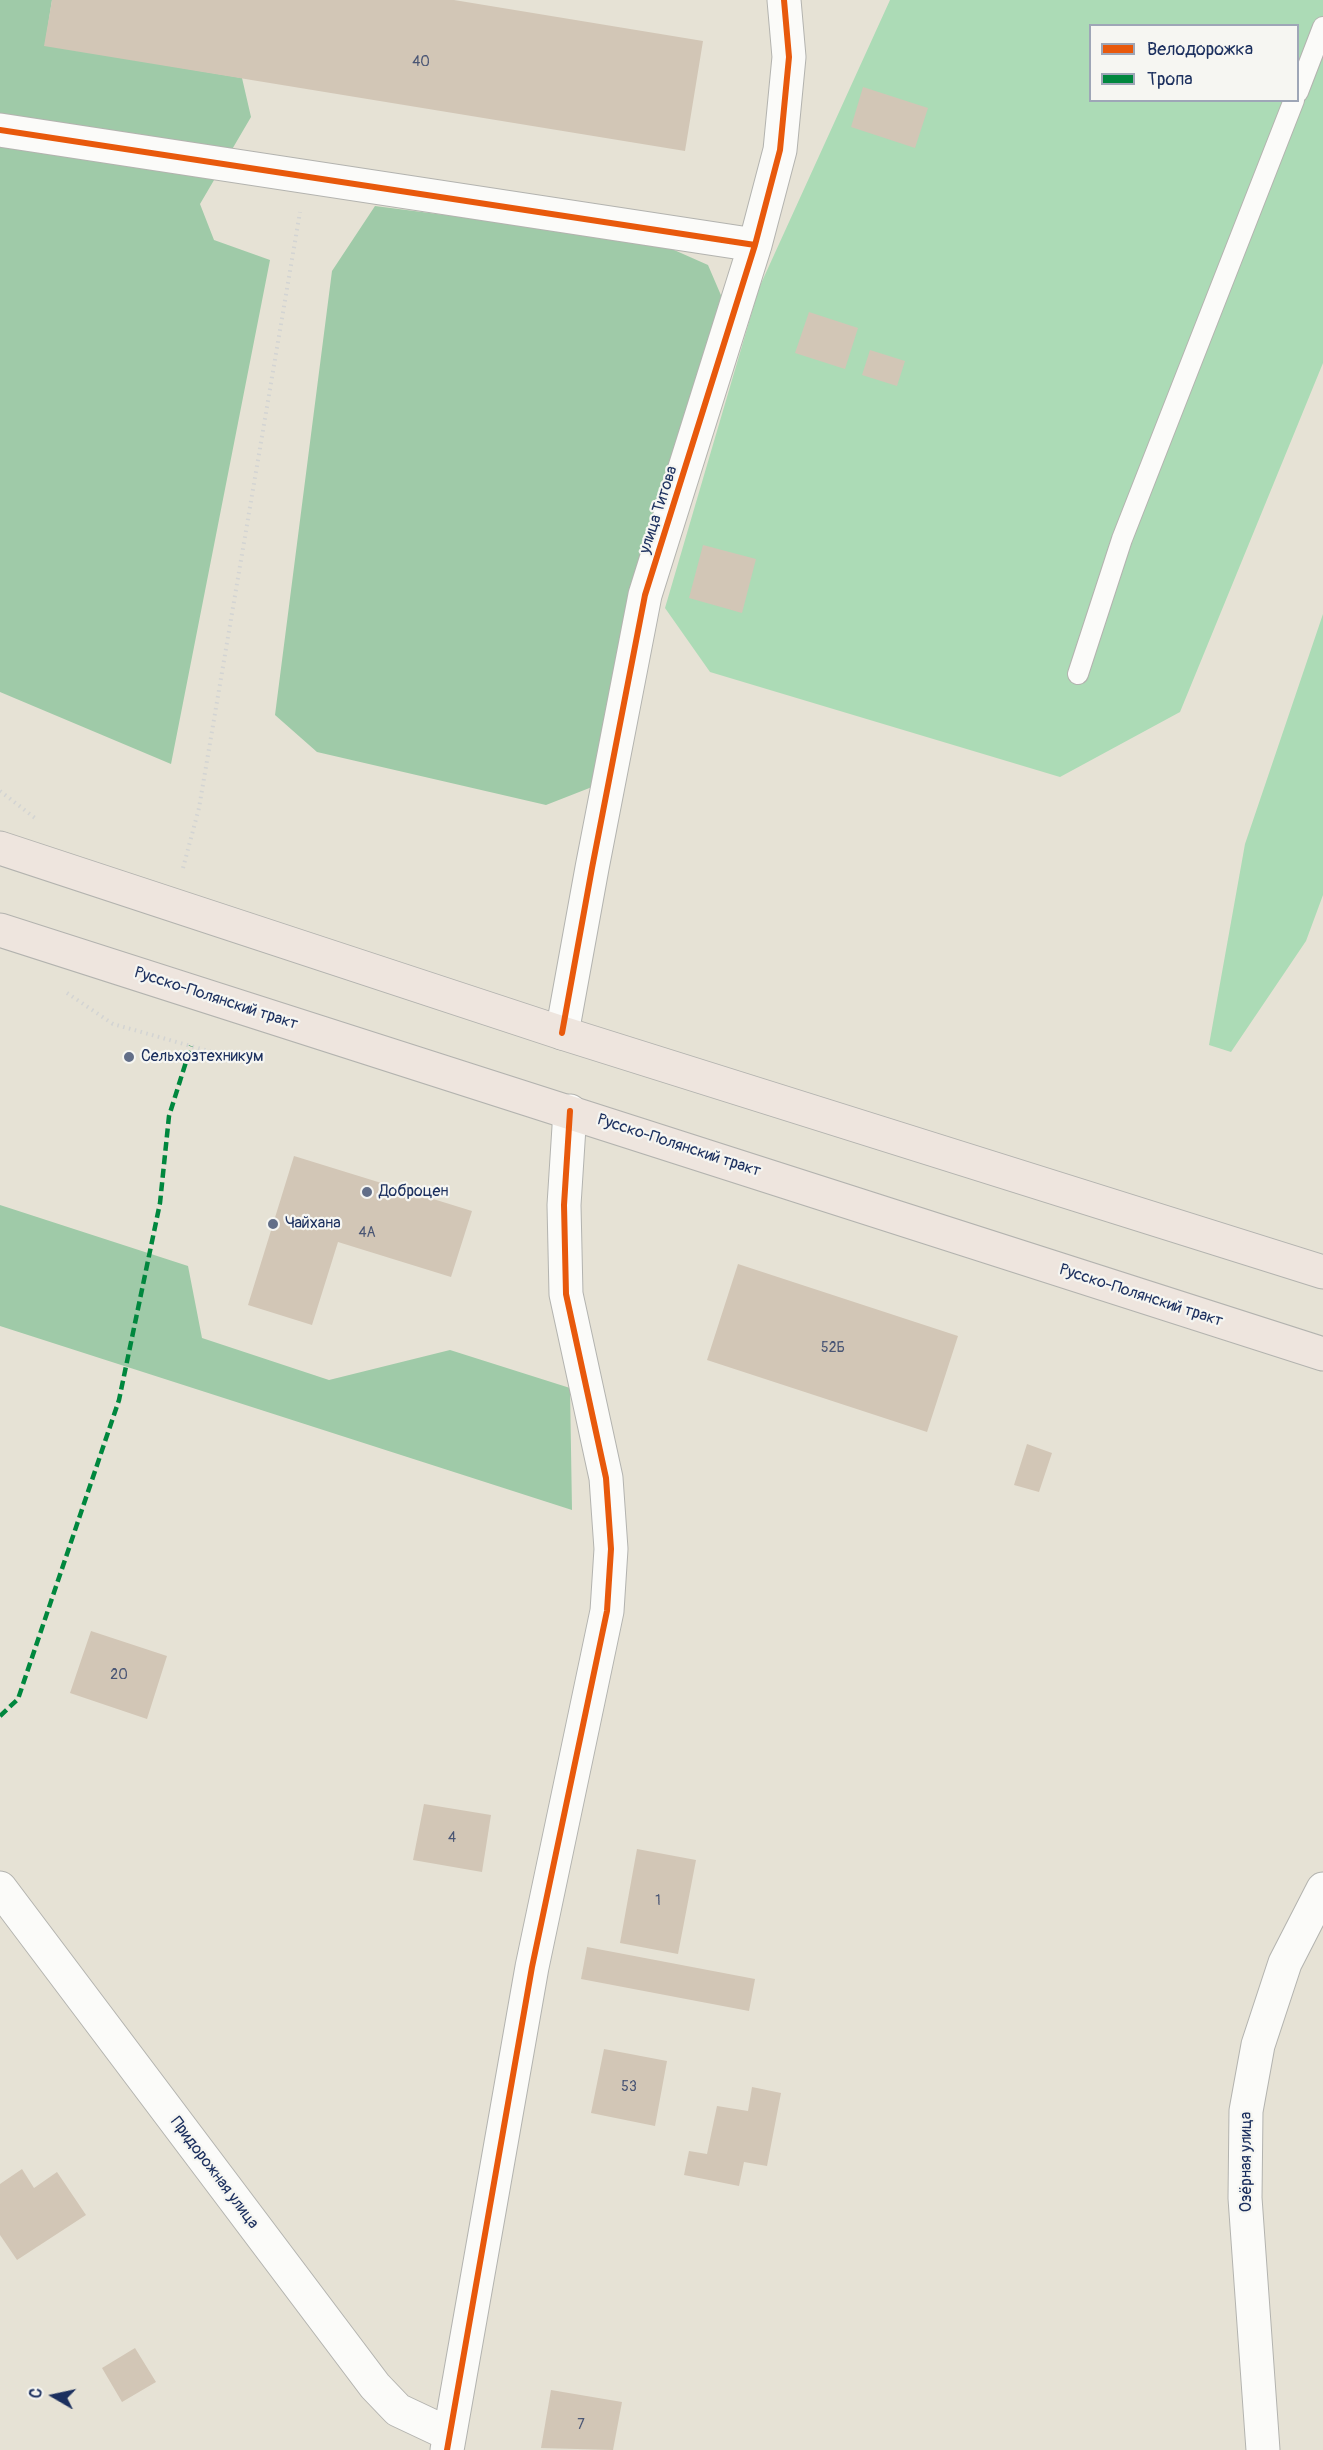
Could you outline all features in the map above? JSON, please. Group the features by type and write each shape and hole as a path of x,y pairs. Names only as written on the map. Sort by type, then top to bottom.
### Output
{"main road":[{"path":"0,848 562,1033 1323,1272"},
{"name":"Русско-Полянский тракт","path":"0,930 1323,1354"}],"street":[{"name":"улица Титова","path":"562,1033 591,868 645,595 755,245 780,150 789,57 784,0"},
{"path":"0,130 755,245"},
{"path":"448,2442 532,1967 607,1611 611,1549 606,1478 566,1294 564,1205 570,1111"},
{"name":"Придорожная улица","path":"0,1888 375,2386 398,2410 448,2442"},
{"name":"Озёрная улица","path":"1263,2450 1245,2198 1246,2111 1258,2045 1285,1962 1323,1889"}],"lane":[{"path":"1299,89 1323,27"},
{"path":"1078,674 1122,539 1293,102"}],"path":[{"path":"181,874 200,808 306,176"},
{"path":"0,791 42,824"},
{"path":"58,986 113,1024 212,1052"}],"green space":[{"path":"0,0 52,0 45,45 242,78 251,117 200,204 214,240 270,260 171,764 0,692"},
{"path":"890,0 1323,0 1323,363 1180,712 1060,777 710,672 665,608 759,288"},
{"path":"375,206 656,242 708,265 723,300 592,787 546,805 317,752 275,715 332,271"},
{"path":"1323,614 1323,895 1306,941 1231,1052 1209,1045 1245,844"},
{"path":"0,1205 188,1266 202,1338 329,1380 450,1350 570,1388 572,1510 0,1326"}],"building":[{"path":"52,0 454,0 703,41 685,151 44,46"},
{"path":"863,87 928,108 915,148 851,127"},
{"path":"809,312 858,328 845,369 795,353"},
{"path":"870,350 905,361 897,386 862,375"},
{"path":"703,545 756,559 742,613 689,598"},
{"path":"294,1156 472,1211 451,1277 338,1242 312,1325 248,1305"},
{"path":"738,1264 958,1336 927,1432 707,1360"},
{"path":"1027,1444 1052,1453 1039,1492 1014,1485"},
{"path":"91,1631 167,1656 147,1719 70,1693"},
{"path":"424,1804 491,1815 482,1872 413,1860"},
{"path":"637,1849 696,1860 678,1954 620,1943"},
{"path":"587,1947 755,1979 749,2011 581,1979"},
{"path":"604,2049 667,2061 655,2126 591,2113"},
{"path":"752,2087 781,2093 767,2166 744,2162 739,2186 684,2175 689,2151 707,2154 717,2106 748,2111"},
{"path":"22,2169 34,2188 57,2172 86,2215 17,2260 0,2235 0,2184"},
{"path":"135,2348 156,2382 122,2402 102,2368"},
{"path":"551,2390 622,2402 613,2450 541,2448"}],"marked path":[{"path":"0,1716 18,1699 119,1400 160,1203 169,1116 191,1046"}],"cycle path":[{"path":"562,1033 645,595 755,245 780,150 789,57 784,0"},
{"path":"0,130 755,245"},
{"path":"447,2450 532,1967 607,1611 611,1549 606,1478 566,1294 564,1205 570,1111"}],"place":[{"name":"Сельхозтехникум","path":"129,1057"},
{"name":"Доброцен","path":"367,1192"},
{"name":"Чайхана","path":"273,1224"}]}
